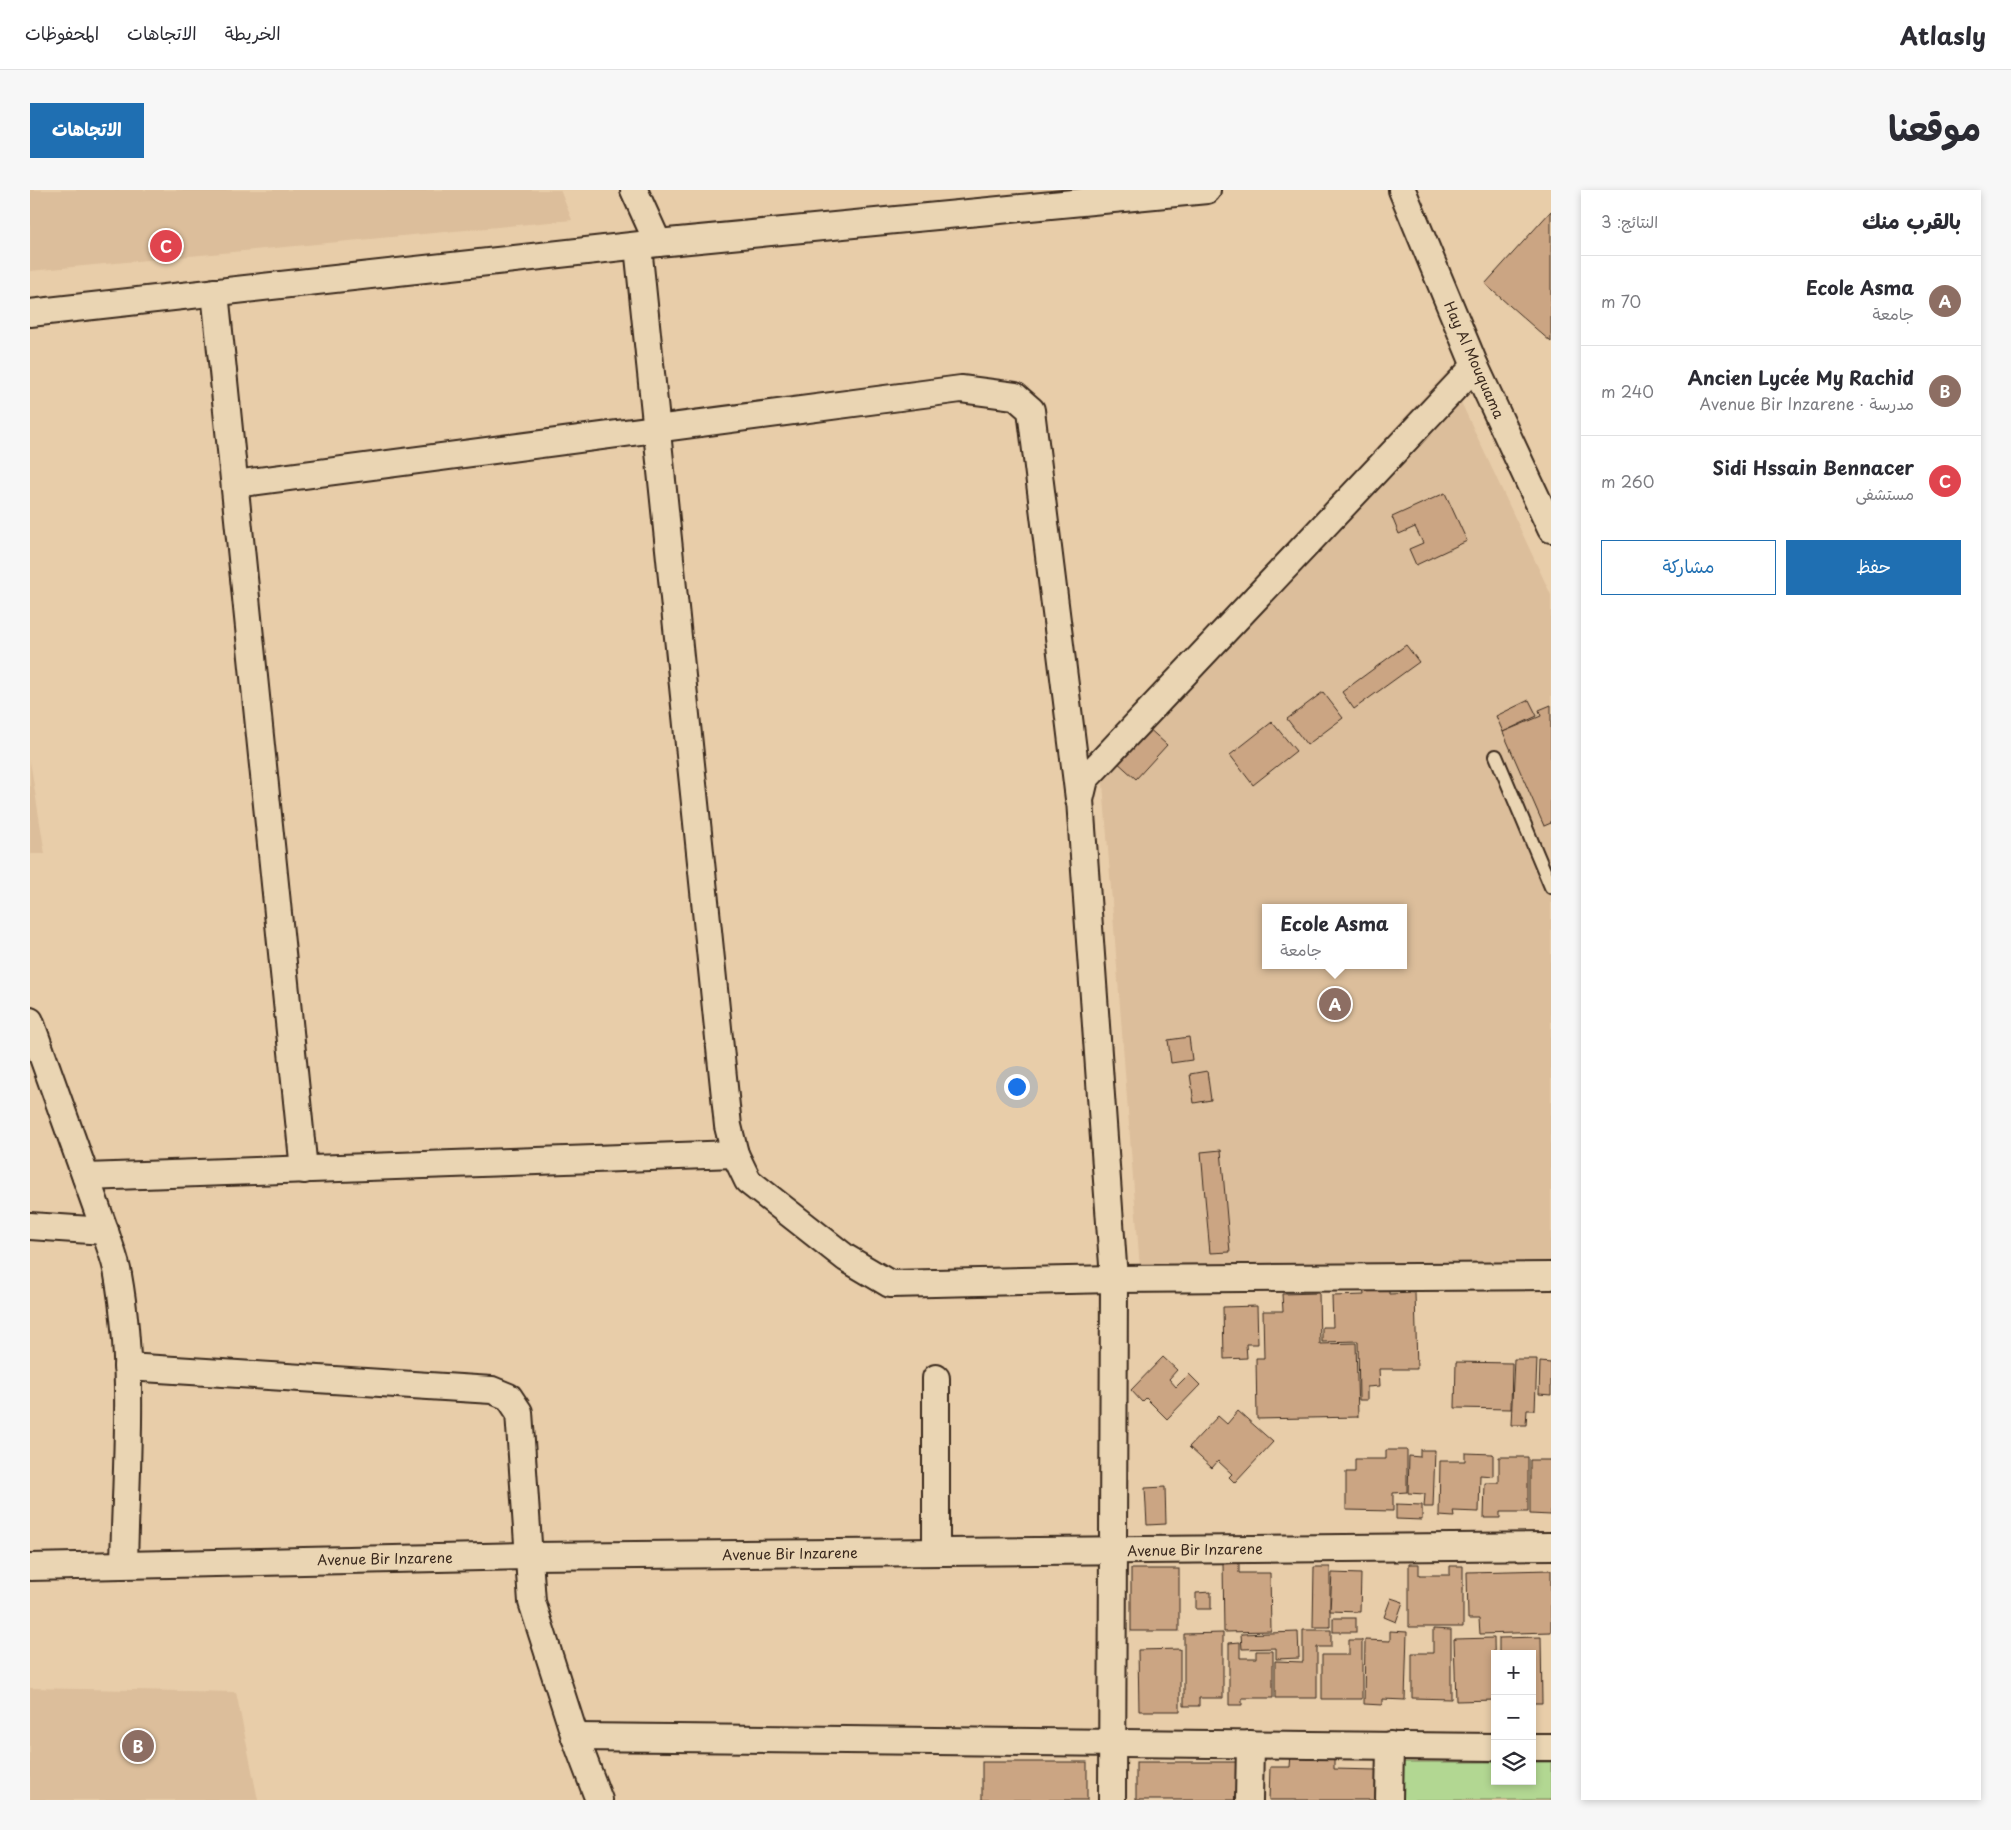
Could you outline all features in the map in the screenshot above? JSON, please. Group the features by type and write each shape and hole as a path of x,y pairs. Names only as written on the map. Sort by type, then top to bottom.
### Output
{"street":[{"path":"634,190 648,245 657,429 728,1126 734,1154 748,1181 846,1258 890,1284 1114,1279 1551,1276"},
{"path":"30,313 648,245 1207,190"},
{"name":"Hay Al Mouquama","path":"1402,190 1475,366 1551,529"},
{"path":"215,292 304,1170"},
{"path":"1080,800 1085,779 1475,366"},
{"path":"235,484 961,389 1015,396 1031,410 1080,800 1114,1279 1112,1800"},
{"path":"30,1021 118,1272 127,1368 124,1564"},
{"path":"86,1177 734,1154"},
{"path":"30,1226 105,1231"},
{"path":"127,1368 492,1390 509,1397 519,1412 532,1602 575,1737 599,1800"},
{"path":"936,1378 936,1552"},
{"name":"Avenue Bir Inzarene","path":"30,1567 529,1556 1551,1546"},
{"path":"575,1737 1491,1746"},
{"path":"1249,1800 1250,1744"},
{"path":"1389,1800 1390,1746"},
{"path":"1536,1747 1551,1747"}],"lane":[{"path":"1496,756 1551,887"}],"shaded area":[{"path":"30,190 560,190 572,220 30,271"},
{"path":"1447,372 1551,595 1551,1264 1140,1269 1100,744"},
{"path":"30,761 45,854 30,854"},
{"path":"30,1688 236,1692 258,1800 30,1800"}],"green space":[{"path":"1403,1762 1491,1762 1491,1785 1536,1785 1536,1762 1551,1762 1551,1800 1403,1800"}],"building":[{"path":"1551,211 1551,342 1485,284"},
{"path":"1445,493 1467,541 1416,565 1409,549 1423,543 1415,527 1399,534 1392,517"},
{"path":"1406,645 1419,662 1354,709 1342,692"},
{"path":"1323,692 1343,718 1307,745 1287,719"},
{"path":"1529,700 1537,716 1503,732 1496,716"},
{"path":"1551,705 1551,823 1544,826 1503,732 1541,716 1539,710"},
{"path":"1272,722 1296,751 1253,785 1230,755"},
{"path":"1146,726 1167,745 1136,779 1115,760"},
{"path":"1189,1037 1192,1060 1171,1063 1168,1040"},
{"path":"1207,1071 1211,1100 1194,1103 1190,1074"},
{"path":"1221,1150 1230,1252 1210,1253 1201,1152"},
{"path":"1363,1288 1389,1288 1389,1294 1415,1293 1417,1369 1379,1369 1380,1386 1367,1387 1367,1400 1359,1400 1358,1341 1322,1342 1322,1327 1333,1327 1332,1296 1364,1295"},
{"path":"1319,1293 1320,1344 1356,1343 1358,1417 1257,1419 1256,1358 1264,1358 1263,1311 1283,1311 1282,1294"},
{"path":"1257,1306 1258,1344 1246,1344 1247,1358 1224,1359 1223,1307"},
{"path":"1163,1357 1177,1370 1169,1379 1176,1387 1189,1374 1200,1385 1167,1419 1146,1398 1142,1402 1131,1390"},
{"path":"1514,1359 1537,1359 1535,1410 1527,1410 1526,1425 1511,1425"},
{"path":"1456,1362 1512,1363 1511,1409 1455,1408"},
{"path":"1540,1362 1551,1363 1551,1395 1539,1394"},
{"path":"1238,1411 1273,1442 1235,1483 1229,1477 1232,1474 1218,1461 1212,1468 1189,1447 1218,1416 1227,1424"},
{"path":"1386,1450 1407,1450 1407,1492 1393,1493 1393,1511 1346,1510 1346,1472 1355,1472 1355,1459 1386,1459"},
{"path":"1420,1450 1435,1450 1433,1507 1424,1507 1425,1494 1408,1493 1409,1456 1420,1457"},
{"path":"1465,1453 1493,1454 1493,1476 1480,1475 1479,1512 1453,1511 1454,1517 1439,1516 1440,1461 1465,1461"},
{"path":"1499,1457 1528,1457 1528,1512 1500,1512 1500,1518 1484,1518 1485,1483 1499,1483"},
{"path":"1530,1460 1551,1460 1551,1515 1530,1514"},
{"path":"1165,1487 1166,1524 1147,1525 1145,1488"},
{"path":"1396,1504 1422,1505 1422,1520 1396,1519"},
{"path":"1239,1563 1239,1573 1270,1573 1271,1631 1224,1632 1223,1564"},
{"path":"1409,1564 1419,1564 1419,1575 1450,1575 1450,1566 1463,1566 1463,1627 1409,1627"},
{"path":"1314,1567 1330,1567 1330,1627 1313,1627"},
{"path":"1131,1569 1179,1569 1179,1631 1131,1631"},
{"path":"1551,1570 1551,1632 1480,1634 1479,1619 1468,1619 1467,1572"},
{"path":"1332,1573 1361,1574 1360,1612 1330,1611"},
{"path":"1211,1592 1211,1609 1196,1609 1196,1593"},
{"path":"1391,1598 1403,1602 1396,1622 1384,1617"},
{"path":"1333,1618 1356,1618 1356,1632 1333,1632"},
{"path":"1433,1629 1451,1630 1451,1699 1412,1698 1412,1653 1433,1653"},
{"path":"1303,1630 1331,1630 1331,1647 1317,1647 1317,1698 1275,1698 1275,1661 1303,1662"},
{"path":"1390,1631 1407,1632 1405,1700 1382,1699 1382,1705 1364,1704 1365,1640 1390,1641"},
{"path":"1298,1632 1299,1658 1276,1659 1276,1648 1242,1649 1241,1634"},
{"path":"1223,1633 1223,1698 1199,1698 1199,1706 1184,1706 1184,1634"},
{"path":"1541,1637 1542,1703 1536,1703 1536,1650 1499,1650 1499,1638"},
{"path":"1494,1638 1494,1650 1491,1650 1491,1700 1456,1701 1454,1639"},
{"path":"1349,1640 1362,1640 1362,1699 1322,1699 1322,1655 1349,1655"},
{"path":"1240,1642 1240,1658 1256,1658 1256,1651 1273,1651 1273,1698 1242,1698 1242,1705 1229,1705 1229,1643"},
{"path":"1180,1649 1180,1711 1139,1711 1138,1650"},
{"path":"1334,1753 1334,1769 1376,1770 1376,1800 1269,1800 1270,1767 1290,1767 1291,1754"},
{"path":"982,1762 1087,1762 1087,1800 982,1800"},
{"path":"1136,1762 1236,1762 1236,1800 1136,1800"}],"place":[{"name":"Sidi Hssain Bennacer","path":"166,246"},
{"name":"Ecole Asma","path":"1335,1004"},
{"name":"Ancien Lycée My Rachid","path":"138,1746"}]}
